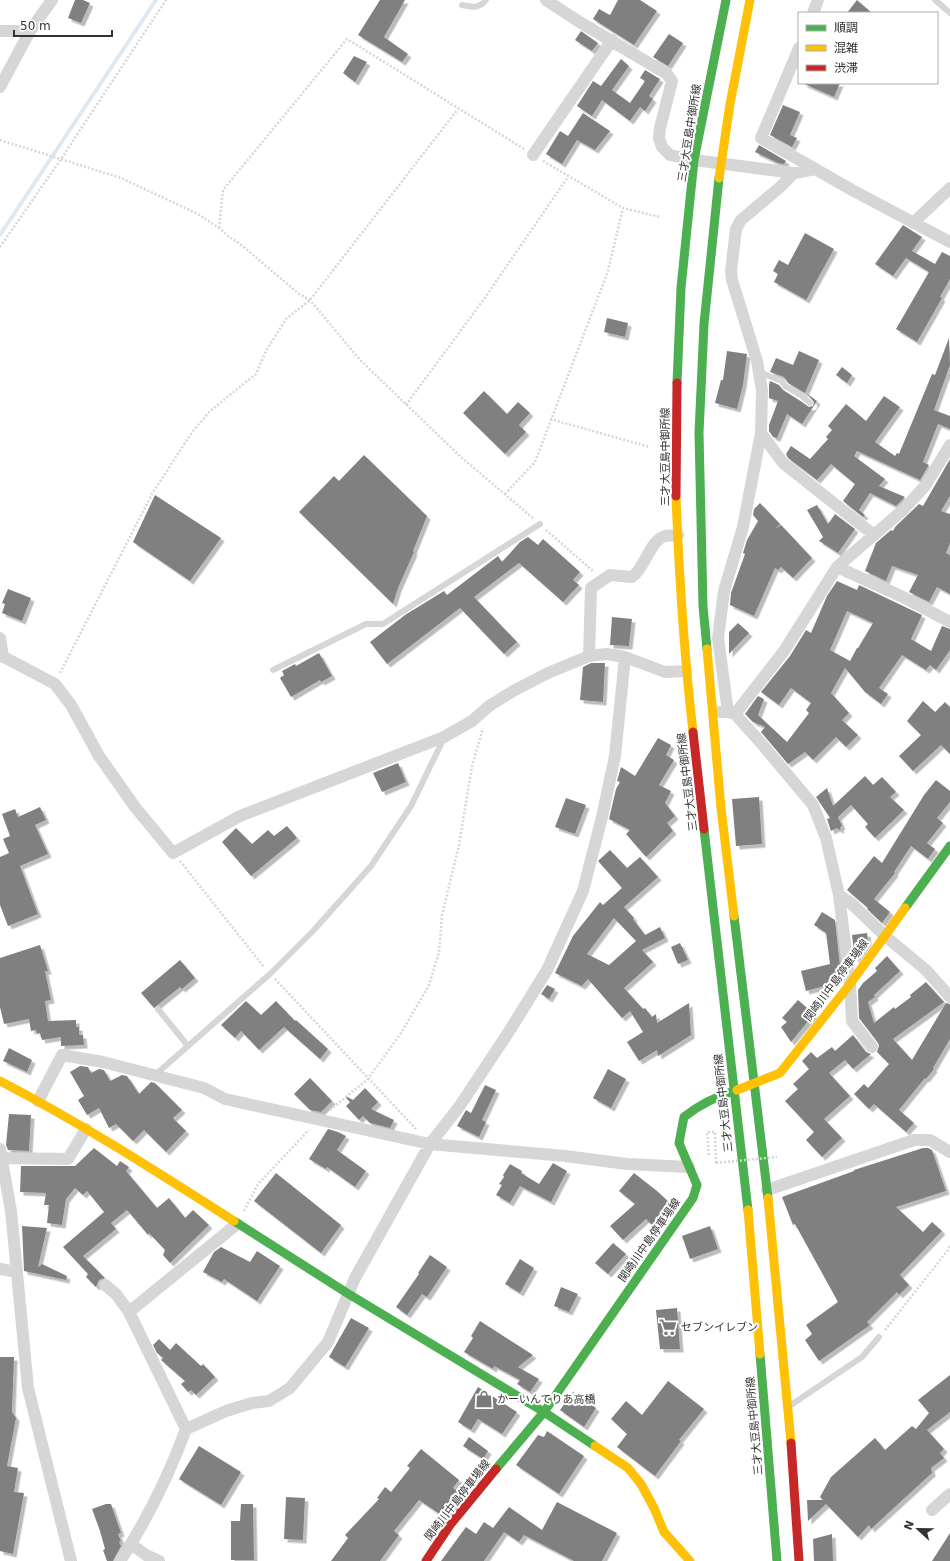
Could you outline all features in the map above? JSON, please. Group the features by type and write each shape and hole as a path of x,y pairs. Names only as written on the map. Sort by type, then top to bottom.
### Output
{"main road":[{"name":"三才大豆島中御所線","path":"726,0 694,160 682,288 676,370 676,480 679,580 686,671 696,764 710,865 751,1239 777,1561"},
{"path":"750,0 720,164 704,324 699,432 703,606 714,713 721,808 767,1190 788,1407 799,1561"},
{"name":"関崎川中島停車場線","path":"426,1561 450,1525 544,1412 694,1198 697,1185 679,1143 684,1117 694,1109 718,1096 734,1092 780,1073 850,984 950,846"},
{"path":"0,1081 38,1101 136,1159 347,1293 544,1412 628,1468 641,1484 654,1508 664,1532 690,1561"}],"street":[{"path":"0,87 30,31 52,0"},
{"path":"546,0 578,21 667,74 672,81 660,128 659,138 662,147 670,155 720,164 794,173 816,169"},
{"path":"813,12 818,0"},
{"path":"0,31 30,31"},
{"path":"533,155 612,40"},
{"path":"798,50 760,138 950,242"},
{"path":"794,173 741,220 736,229 731,271 732,280 757,361 762,390 761,433 743,527 724,592 718,638 731,713 813,805 826,838 839,895 850,984 852,1021 872,1047"},
{"path":"913,223 950,188"},
{"path":"761,433 783,463 874,535"},
{"path":"714,713 731,713 784,651 837,567 903,510 925,486 950,445"},
{"path":"589,656 591,588 610,575 632,578 638,573 657,540 665,536 678,535"},
{"path":"837,567 903,597 950,622"},
{"path":"0,638 1,656 54,684 71,705 99,756 135,807 174,853 240,816 444,737 472,721 490,706 515,690 548,673 589,656 606,654 625,657 665,672 686,671"},
{"path":"120,1561 131,1544 164,1482 176,1457 186,1429 226,1410 252,1403 269,1401 290,1388 328,1342 347,1293 430,1144 459,1107 510,1030 547,970 583,891 602,817 615,756 625,657"},
{"path":"839,895 853,905 885,936 926,970 950,997"},
{"path":"38,1101 62,1055 104,1062 204,1088 225,1099 430,1144 565,1156 627,1164 689,1167"},
{"path":"71,1561 28,1388 11,1211 1,1154 68,1159 86,1129"},
{"path":"767,1190 914,1140 930,1140 950,1152"},
{"path":"129,1312 237,1224"},
{"path":"0,1269 17,1272"},
{"path":"105,1285 116,1294 129,1312 186,1429"},
{"path":"932,1510 950,1494"},
{"path":"131,1544 146,1555 159,1561"}],"lane":[{"path":"462,5 476,8 483,4 486,0"},
{"path":"935,0 950,13"},
{"path":"759,372 782,381 785,386 802,396 810,403"},
{"path":"273,670 366,624 383,624 540,524"},
{"path":"155,1075 270,974 314,930 371,866 411,806 444,737"},
{"path":"158,1009 188,1046"},
{"path":"788,1407 862,1357 879,1337"}],"path":[{"path":"0,247 61,159 166,0"},
{"path":"219,228 223,190 347,40 568,177 623,208 660,217"},
{"path":"54,684 152,494 179,452 210,411 256,374 266,351 286,319 310,300 458,109"},
{"path":"0,140 121,178 198,214 219,228 300,294 310,300 360,360 406,404 461,456 603,580"},
{"path":"406,404 484,299 568,177"},
{"path":"505,494 535,462 550,420 564,390 608,271 623,208"},
{"path":"550,420 650,447"},
{"path":"237,1224 258,1184 318,1120 368,1079 402,1033 429,985 439,952 442,915 459,845 472,766 490,706"},
{"path":"174,853 270,974 430,1144"},
{"path":"709,1155 707,1132 716,1132 716,1163 778,1157"},
{"path":"879,1337 948,1250 950,1245"}],"building":[{"path":"75,0 83,0 90,3 81,23 68,18"},
{"path":"380,0 405,0 384,37 408,54 402,62 358,35"},
{"path":"618,0 640,0 657,11 634,45 593,19 599,9 610,15"},
{"path":"857,0 871,12 848,12"},
{"path":"581,31 598,43 592,51 575,40"},
{"path":"669,34 683,43 668,66 653,57"},
{"path":"354,56 367,62 355,82 343,73"},
{"path":"621,59 629,66 612,90 630,103 645,81 640,78 645,70 660,79 649,96 653,99 645,111 640,107 630,121 602,100 592,116 577,106 593,81 601,86"},
{"path":"804,84 840,84 834,97"},
{"path":"783,105 800,112 790,135 797,138 792,147 770,135"},
{"path":"583,113 610,131 595,150 577,140 562,164 546,154 560,131 568,136"},
{"path":"759,145 786,161 784,164 778,163 755,152"},
{"path":"903,225 922,237 912,251 935,264 942,252 950,256 950,279 940,297 942,298 917,342 896,329 929,272 906,258 893,276 875,264"},
{"path":"805,233 834,249 806,300 774,282 778,274 773,271 779,260 788,265"},
{"path":"607,318 628,323 625,337 604,332"},
{"path":"949,338 950,365 934,410 950,416 950,429 938,424 923,462 929,465 920,480 857,451 854,456 885,479 879,486 905,497 896,506 870,493 859,510 865,515 863,517 843,501 855,484 831,464 817,480 788,458 786,454 791,446 810,459 828,439 826,437 832,430 828,426 846,404 866,421 884,396 900,407 875,442 895,456 897,453 899,454 932,374 935,375"},
{"path":"727,351 747,354 743,385 737,409 715,403 721,380 723,380"},
{"path":"799,351 819,360 805,393 788,383 784,377 770,372 776,358 793,365"},
{"path":"842,367 852,375 847,383 836,375"},
{"path":"770,381 779,385 783,390 809,407 813,406 814,402 806,393 817,401 802,424 787,414 777,438 773,437 769,431 769,425 778,401 769,398"},
{"path":"484,391 507,414 518,402 530,413 519,425 526,432 505,454 463,413"},
{"path":"364,455 427,516 393,604 299,512 334,476 339,481"},
{"path":"950,459 950,496 941,511 950,514 950,543 946,553 950,555 950,594 937,587 929,602 909,592 918,575 892,566 886,581 865,571 876,543 891,530 893,531 895,527 919,504 923,506"},
{"path":"155,495 221,538 190,581 133,542"},
{"path":"760,503 780,524 775,529 781,525 812,558 793,578 781,567 778,570 775,568 754,616 730,605 731,593 745,554 743,553 747,540 758,521 753,515 754,509"},
{"path":"817,505 828,524 835,514 855,529 838,553 819,541 823,537 807,510"},
{"path":"528,537 538,545 543,539 580,572 573,580 579,585 563,602 519,563 474,597 517,642 504,654 460,608 387,664 370,642 405,615 444,591 447,595 498,556 502,562 520,542"},
{"path":"837,581 857,590 859,585 922,615 911,639 931,651 942,626 950,629 950,650 936,670 930,665 926,670 902,655 879,688 888,694 881,704 865,692 845,668 831,693 849,713 842,720 858,735 846,747 836,737 813,760 805,752 788,764 761,732 765,727 753,722 745,714 758,696 764,699 758,715 787,742 809,713 806,710 811,703 791,688 779,705 761,692 790,656 806,630 811,633 827,596","holes":["847,611 873,623 850,661 830,650"]},
{"path":"8,589 31,598 22,621 2,613 5,604 2,603"},
{"path":"612,617 632,619 629,646 610,645"},
{"path":"738,623 749,633 729,654 729,632"},
{"path":"319,653 332,676 321,682 320,680 291,697 280,678 284,675 282,671 295,664 296,666"},
{"path":"591,663 605,663 603,702 580,700 583,667"},
{"path":"923,701 935,712 945,702 950,707 950,754 941,745 913,771 899,756 921,735 907,721"},
{"path":"658,738 671,745 666,755 674,760 659,785 671,791 665,803 675,816 667,823 673,831 646,857 626,834 630,830 609,819 616,789 620,782 617,781 621,767 635,776"},
{"path":"398,763 406,782 382,792 373,773"},
{"path":"865,776 873,785 882,777 896,792 890,797 904,810 875,838 865,827 868,824 851,805 838,817 842,826 840,827 841,829 839,830 837,828 831,831 827,819 830,818 816,797 827,788 833,806"},
{"path":"936,780 950,791 950,802 937,818 943,823 927,843 935,849 928,859 911,846 894,872 895,873 874,899 890,912 882,923 867,909 868,908 847,890 874,856 882,863 924,795"},
{"path":"759,797 762,844 736,846 732,799"},
{"path":"566,798 586,805 575,834 555,827"},
{"path":"40,807 46,820 35,825 48,854 20,866 38,914 8,926 0,905 0,857 9,853 3,839 10,836 2,814 15,809 18,817"},
{"path":"287,826 297,838 251,876 222,842 236,828 252,844 268,830 274,836"},
{"path":"610,850 627,868 640,857 658,877 624,907 634,918 633,919 645,935 660,927 665,938 642,950 653,962 624,988 643,1009 645,1008 652,1017 656,1014 657,1023 689,1003 691,1035 658,1056 657,1050 639,1061 627,1042 643,1032 630,1011 622,1018 588,979 582,986 555,973 573,936 600,902 603,905 622,888 598,861","holes":["614,918 636,941 609,965 587,954"]},
{"path":"822,912 835,920 841,975 832,984 806,991 801,971 830,964 826,933 814,925"},
{"path":"867,933 868,942 855,960 852,935"},
{"path":"680,943 688,960 678,964 671,947"},
{"path":"40,945 48,971 45,971 51,1000 45,1001 48,1021 76,1020 76,1027 79,1027 79,1035 83,1035 84,1045 61,1046 61,1037 42,1040 40,1033 37,1034 36,1030 31,1031 29,1019 4,1024 0,1007 0,958"},
{"path":"887,956 900,971 874,995 875,997 868,1002 874,1023 894,1007 895,1009 911,997 910,995 926,982 944,1002 893,1039 912,1060 946,1003 950,1004 950,1039 933,1068 934,1069 899,1110 914,1123 906,1132 874,1104 869,1109 854,1094 864,1084 868,1088 889,1064 877,1052 879,1046 878,1043 859,1018 858,990 863,983 877,971 875,968"},
{"path":"180,960 195,978 182,989 180,987 154,1008 141,993"},
{"path":"547,985 555,989 549,999 541,994"},
{"path":"798,1000 814,1014 791,1042 781,1027 787,1022 782,1018"},
{"path":"246,1001 261,1015 276,1001 295,1021 296,1020 328,1049 320,1059 284,1027 259,1050 241,1031 235,1038 221,1025"},
{"path":"853,1035 866,1052 871,1054 853,1069 845,1060 829,1073 850,1096 824,1119 842,1138 822,1157 806,1140 814,1132 785,1101 798,1089 793,1084 809,1069 802,1061 811,1052 817,1058 832,1047 835,1051"},
{"path":"9,1048 32,1060 27,1072 3,1061"},
{"path":"80,1066 88,1067 91,1073 99,1069 104,1070 110,1081 122,1075 127,1076 139,1094 151,1082 155,1083 182,1110 173,1118 186,1131 166,1152 144,1130 133,1141 116,1124 109,1128 99,1108 87,1115 78,1100 84,1096 70,1072"},
{"path":"608,1069 626,1079 611,1108 593,1098"},
{"path":"310,1078 332,1101 321,1112 310,1110 294,1094"},
{"path":"485,1085 496,1090 482,1120 486,1122 479,1137 457,1126 466,1110 471,1113"},
{"path":"365,1088 378,1102 371,1109 394,1120 390,1128 370,1123 363,1116 359,1120 346,1106 350,1102 345,1097 346,1096 353,1100"},
{"path":"9,1114 31,1115 29,1151 8,1150 6,1145"},
{"path":"328,1129 346,1136 337,1150 366,1171 355,1187 327,1167 326,1169 309,1159"},
{"path":"94,1148 117,1166 120,1161 129,1167 126,1171 157,1208 169,1198 185,1218 193,1210 209,1225 170,1263 163,1255 165,1250 149,1233 148,1235 127,1210 111,1223 116,1229 83,1256 105,1278 99,1280 96,1287 86,1277 88,1274 63,1247 104,1212 87,1191 83,1195 75,1188 66,1199 62,1225 47,1223 49,1205 44,1205 46,1193 20,1192 21,1166 75,1166"},
{"path":"923,1148 932,1150 946,1191 896,1207 923,1232 932,1222 942,1231 900,1275 909,1285 899,1295 897,1292 867,1322 870,1325 819,1361 805,1340 812,1334 806,1325 838,1302 795,1224 793,1225 782,1197 854,1170"},
{"path":"553,1163 567,1171 551,1202 520,1186 510,1203 496,1195 502,1185 499,1184 504,1177 503,1175 510,1164 539,1184"},
{"path":"276,1173 341,1225 321,1253 254,1201"},
{"path":"634,1173 672,1205 653,1226 646,1219 623,1240 610,1226 635,1204 619,1191"},
{"path":"22,1226 47,1228 38,1267 42,1264 67,1276 66,1280 24,1271"},
{"path":"710,1226 718,1249 690,1259 682,1236"},
{"path":"613,1243 626,1254 608,1274 595,1263"},
{"path":"221,1247 250,1262 257,1251 280,1266 257,1301 224,1279 222,1282 203,1272 214,1252"},
{"path":"430,1255 447,1267 427,1297 422,1294 407,1315 396,1307"},
{"path":"520,1259 534,1268 520,1293 505,1284"},
{"path":"561,1287 578,1294 569,1312 554,1306"},
{"path":"677,1308 680,1349 660,1349 656,1310"},
{"path":"351,1318 369,1328 345,1367 329,1357"},
{"path":"480,1321 533,1355 518,1367 539,1379 530,1392 517,1384 520,1380 494,1366 493,1369 464,1352 473,1338 471,1336"},
{"path":"159,1339 170,1350 176,1343 201,1366 203,1364 215,1377 196,1395 191,1390 188,1392 181,1384 185,1381 161,1360 163,1358 157,1353 153,1345"},
{"path":"0,1357 14,1357 12,1412 16,1418 7,1466 18,1468 14,1492 24,1493 13,1554 0,1551"},
{"path":"950,1375 950,1412 927,1430 944,1449 940,1453 944,1458 931,1468 932,1473 871,1529 869,1525 858,1537 826,1504 808,1521 807,1500 823,1500 820,1497 831,1477 875,1438 885,1450 912,1426 916,1429 929,1413 918,1400"},
{"path":"668,1381 704,1409 679,1440 681,1441 655,1476 617,1447 627,1434 611,1419 626,1401 642,1415"},
{"name":"かーいんてりあ高橋","path":"478,1387 517,1412 502,1434 478,1419 471,1430 458,1422"},
{"path":"573,1392 596,1408 584,1427 560,1410"},
{"path":"547,1431 584,1456 559,1494 516,1465 538,1435 544,1437"},
{"path":"469,1437 488,1451 483,1459 463,1446"},
{"path":"199,1446 241,1472 221,1505 179,1479"},
{"path":"421,1449 459,1480 453,1488 462,1495 444,1517 419,1500 394,1531 399,1535 380,1561 331,1561 348,1538 345,1535 379,1499 377,1498 385,1487 391,1492 410,1468 407,1466"},
{"path":"286,1497 305,1498 303,1540 284,1539"},
{"path":"557,1502 617,1533 602,1561 574,1561 524,1535 519,1542 504,1532 484,1561 441,1561 466,1527 476,1534 484,1522 493,1528 509,1507 542,1530"},
{"path":"106,1504 111,1504 121,1533 118,1534 121,1541 119,1542 121,1546 113,1561 107,1561 103,1550 105,1549 100,1531 92,1509"},
{"path":"241,1504 253,1504 254,1560 231,1560 231,1521 240,1521"},
{"path":"950,1533 950,1561 932,1561"},
{"path":"832,1534 833,1561 814,1561 813,1539"}],"waterway":[{"path":"0,235 156,0"}],"traffic: fast":[{"path":"677,383 681,288 694,160 726,0"},
{"path":"707,649 703,606 699,433 704,324 719,178"},
{"path":"704,829 748,1210"},
{"path":"905,908 950,846"},
{"path":"734,916 768,1198"},
{"path":"496,1469 544,1412 693,1198 697,1185 679,1143 684,1117 709,1101 737,1090"},
{"path":"234,1221 347,1293 544,1412 595,1446"},
{"path":"760,1354 777,1561"}],"traffic: slow":[{"path":"719,178 730,104 750,0"},
{"path":"676,496 682,614 693,732"},
{"path":"707,649 721,808 734,916"},
{"path":"737,1090 780,1073 850,984 905,908"},
{"path":"0,1081 89,1131 234,1221"},
{"path":"768,1198 791,1443"},
{"path":"748,1210 760,1354"},
{"path":"595,1446 628,1468 641,1484 654,1508 664,1532 690,1561"}],"traffic: jam":[{"path":"676,496 677,383"},
{"path":"693,732 704,829"},
{"path":"791,1443 799,1561"},
{"path":"426,1561 450,1525 496,1469"}],"place":[{"name":"セブンイレブン","path":"668,1327"},
{"name":"かーいんてりあ高橋","path":"484,1399"}]}
